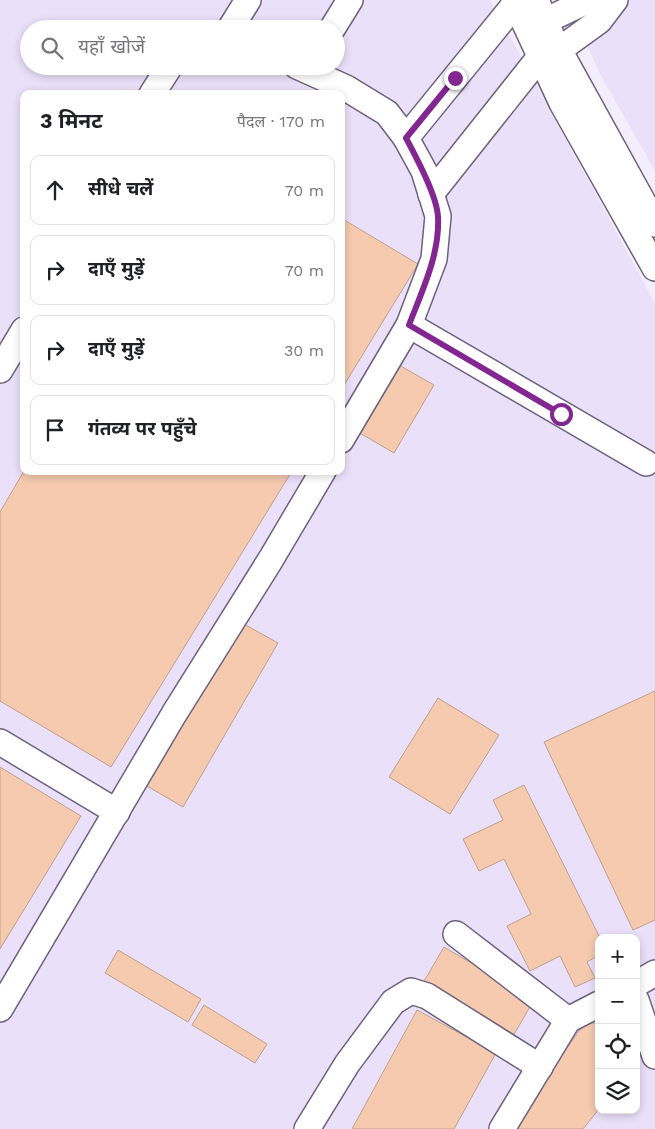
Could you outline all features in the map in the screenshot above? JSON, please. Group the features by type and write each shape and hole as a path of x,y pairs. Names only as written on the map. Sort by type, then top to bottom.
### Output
{"street":[{"path":"236,20 248,0"},
{"path":"338,20 350,0"},
{"path":"406,138 537,27 589,0"},
{"path":"537,27 599,21 615,0"},
{"path":"431,194 537,27"},
{"path":"537,27 655,224"},
{"path":"537,27 655,268"},
{"path":"155,90 164,75"},
{"path":"319,75 346,88 387,113 406,138 424,172 438,216 434,258 409,325 345,433"},
{"path":"409,325 646,463"},
{"path":"0,370 20,337"},
{"path":"0,1009 321,475"},
{"path":"0,742 117,812"},
{"path":"456,934 568,1020"},
{"path":"640,982 655,973"},
{"path":"307,1129 347,1064 393,1002 411,991 427,996 540,1067"},
{"path":"502,1129 568,1020 595,1006"},
{"path":"640,1012 655,1056"}],"shaded area":[{"path":"0,0 490,0 655,303 655,1129 0,1129"},
{"path":"568,0 655,0 655,171 599,72"}],"building":[{"path":"345,220 418,264 345,383"},
{"path":"392,361 434,385 394,453 353,429"},
{"path":"22,475 290,475 111,767 0,701 0,512"},
{"path":"235,619 278,643 183,807 140,782"},
{"path":"655,691 655,920 633,930 544,742"},
{"path":"438,698 499,735 450,814 389,777"},
{"path":"0,767 81,816 0,949"},
{"path":"524,785 598,934 595,934 595,957 587,962 595,978 575,987 560,956 530,971 507,926 531,914 504,859 479,871 463,839 503,820 493,800"},
{"path":"444,947 534,1000 513,1036 423,983"},
{"path":"118,950 201,999 188,1022 105,973"},
{"path":"204,1005 267,1044 255,1063 192,1025"},
{"path":"417,1010 496,1053 454,1129 352,1129"},
{"path":"587,1020 595,1024 595,1114 583,1129 508,1129"},
{"path":"640,1047 646,1050 640,1057"}],"route":[{"path":"455,78 406,138 424,172 438,216 434,258 409,325 561,414"}]}
